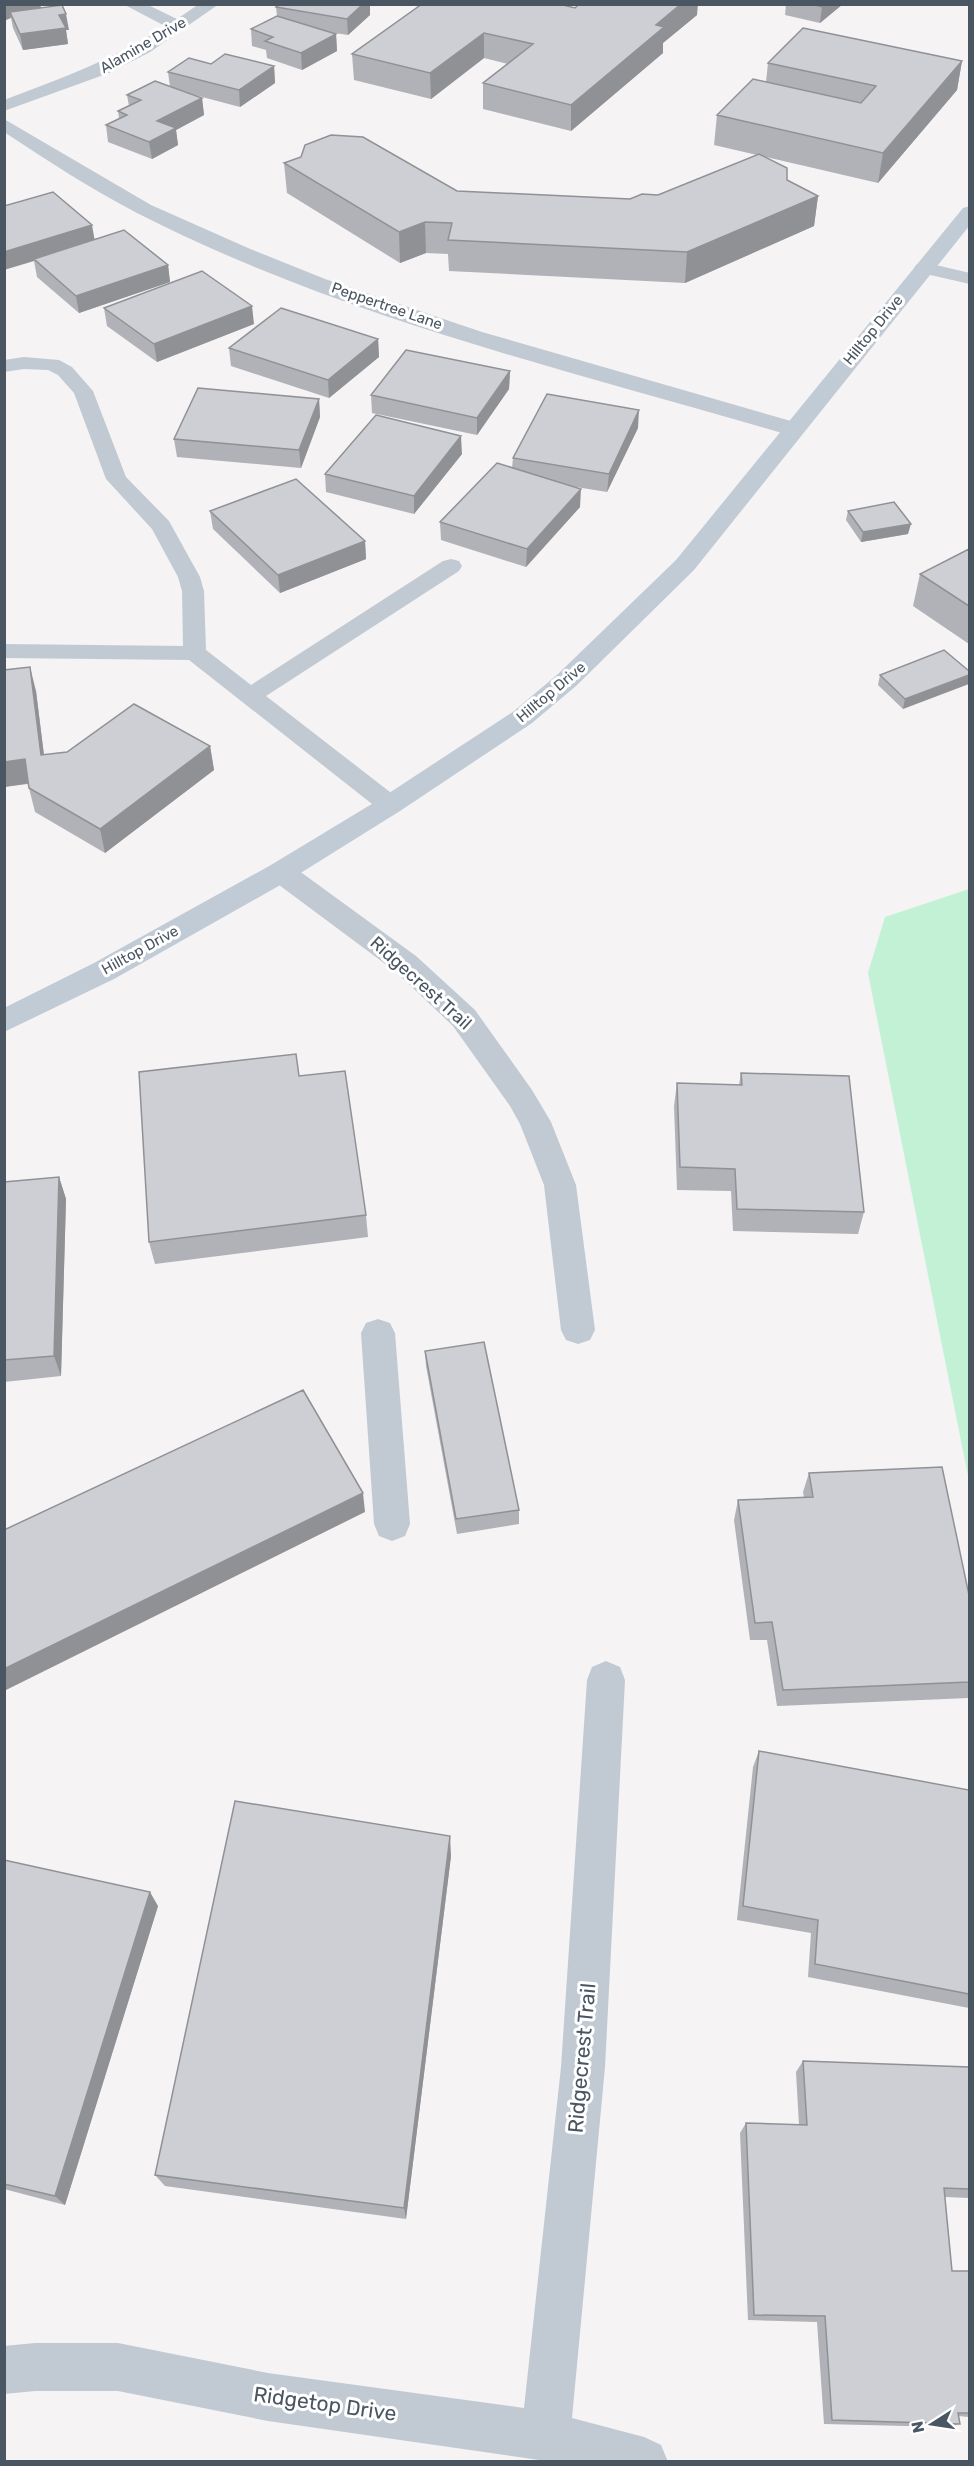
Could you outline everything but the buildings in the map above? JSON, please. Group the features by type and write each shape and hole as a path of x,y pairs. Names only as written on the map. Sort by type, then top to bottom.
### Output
{"main road":[{"name":"Hilltop Drive","path":"4,1021 104,971 281,872 390,805 523,717 575,673 684,565 969,212"}],"street":[{"path":"130,4 178,26"},
{"name":"Alamine Drive","path":"4,106 103,69 144,48 212,4"},
{"name":"Peppertree Lane","path":"4,124 98,184 147,210 267,263 469,334 793,429"},
{"name":"Ridgecrest Trail","path":"281,872 406,964 464,1018 521,1098 535,1122 560,1185 578,1330"},
{"path":"378,1333 392,1524"},
{"name":"Ridgecrest Trail","path":"546,2435 583,2067 606,1680"},
{"name":"Ridgetop Drive","path":"4,2370 35,2367 118,2367 268,2397 546,2435 644,2462"}],"lane":[{"path":"924,268 969,279"},
{"path":"4,366 33,362 52,364 66,371 83,391 116,479 161,526 189,577 193,591 195,653"},
{"path":"250,696 451,566"},
{"path":"4,651 195,653 390,805"}],"green space":[{"path":"970,889 969,1481 868,973 885,917"}]}
